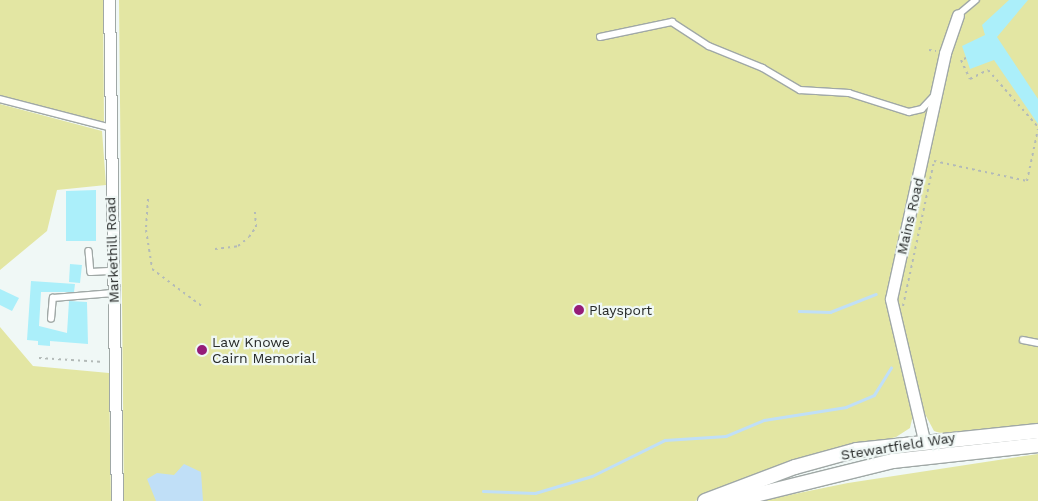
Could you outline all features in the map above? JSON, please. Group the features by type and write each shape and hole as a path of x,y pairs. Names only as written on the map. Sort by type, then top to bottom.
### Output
{"street":[{"name":"Markethill Road","path":"109,0 108,128 113,271 117,501"},
{"name":"Mains Road","path":"924,440 891,299 936,94 958,15"},
{"name":"Stewartfield Way","path":"705,501 825,458 924,440 1038,431"},
{"name":"Stewartfield Way","path":"731,501 893,461 1038,445"}],"lane":[{"name":"Mains Road","path":"958,15 976,0"},
{"path":"600,37 672,22 708,46 763,68 800,90 849,93 910,112 922,109 936,94"},
{"path":"0,99 108,128"},
{"path":"89,251 91,272 113,271"},
{"path":"51,319 53,298 113,293"},
{"path":"1023,340 1038,343"}],"path":[{"path":"907,312 903,310 908,275 934,161 1028,181 1038,128 988,70 970,79 961,60 966,58"},
{"path":"148,199 146,230 152,269 204,307"},
{"path":"215,249 238,246 250,237 256,227 255,212"},
{"path":"39,358 114,363"}],"green space":[{"path":"0,0 103,0 104,123 0,95"},
{"name":"Playsport","path":"119,0 1038,0 1038,427 943,434 934,431 925,414 913,415 910,428 896,437 780,468 695,501 124,501"},
{"path":"0,104 102,131 106,185 57,190 47,231 0,270"},
{"path":"0,327 33,366 109,373 111,501 0,501"},
{"path":"1038,454 1038,501 760,501 848,483"}],"water":[{"path":"184,464 201,472 203,501 156,501 147,479 157,473 174,475"}],"building":[{"path":"1009,0 1028,0 997,37 1038,99 1038,124 994,60 970,69 962,46 985,35 982,25"},
{"path":"96,190 96,241 66,241 66,191"},
{"path":"70,264 82,265 80,283 69,282"},
{"path":"31,281 75,284 74,292 41,292 39,326 67,333 69,301 87,302 88,344 50,341 50,346 38,345 38,341 27,340"},
{"path":"0,289 19,298 12,311 0,305"}],"waterway":[{"path":"799,311 830,312 876,294"},
{"path":"483,491 535,493 592,476 665,440 726,436 764,420 846,407 874,395 891,368"}],"place":[{"name":"Playsport","path":"579,310"},
{"name":"Law Knowe Cairn Memorial","path":"202,350"}]}
